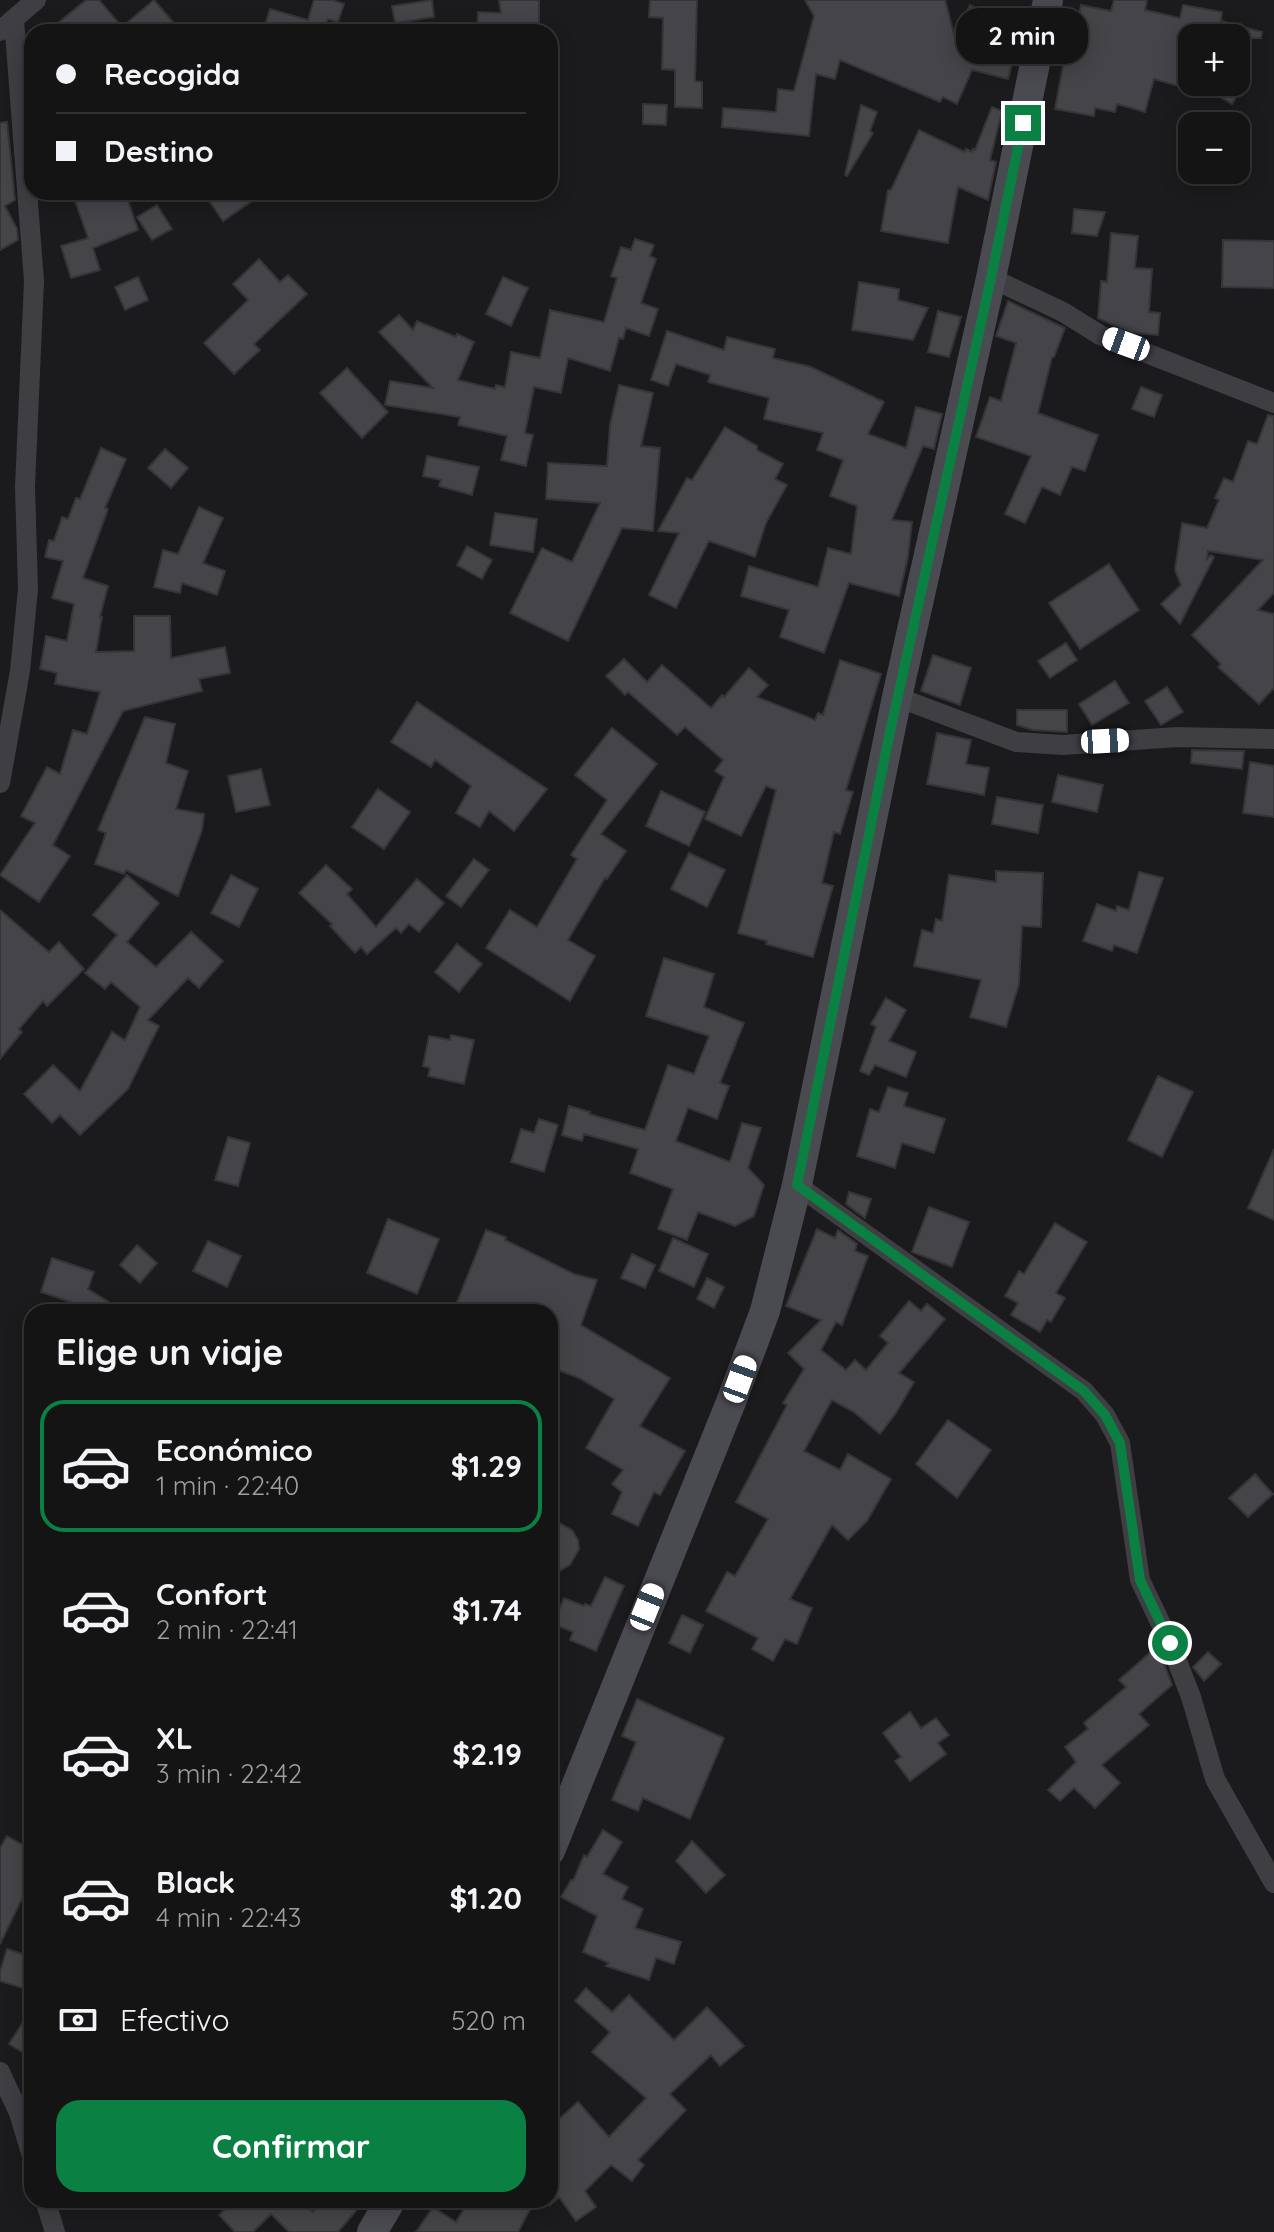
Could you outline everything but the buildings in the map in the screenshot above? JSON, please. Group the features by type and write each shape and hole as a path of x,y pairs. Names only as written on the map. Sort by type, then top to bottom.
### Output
{"main road":[{"path":"558,1831 765,1311 797,1185 897,697 991,278 1048,0"},
{"path":"372,2232 386,2208"}],"street":[{"path":"24,186 7,25 36,0"},
{"path":"0,783 20,671 28,589 25,487 34,281 25,200"},
{"path":"991,278 1063,312 1100,335 1274,403"},
{"path":"897,697 1016,742 1063,745 1177,737 1274,739"},
{"path":"797,1185 1073,1383 1105,1415 1120,1443 1140,1580 1191,1697 1215,1779 1274,1883"},
{"path":"0,2072 24,2130"},
{"path":"48,2208 55,2232"}],"route":[{"path":"1023,123 891,727 797,1185 1084,1391 1105,1415 1120,1443 1140,1580 1170,1643"}]}
